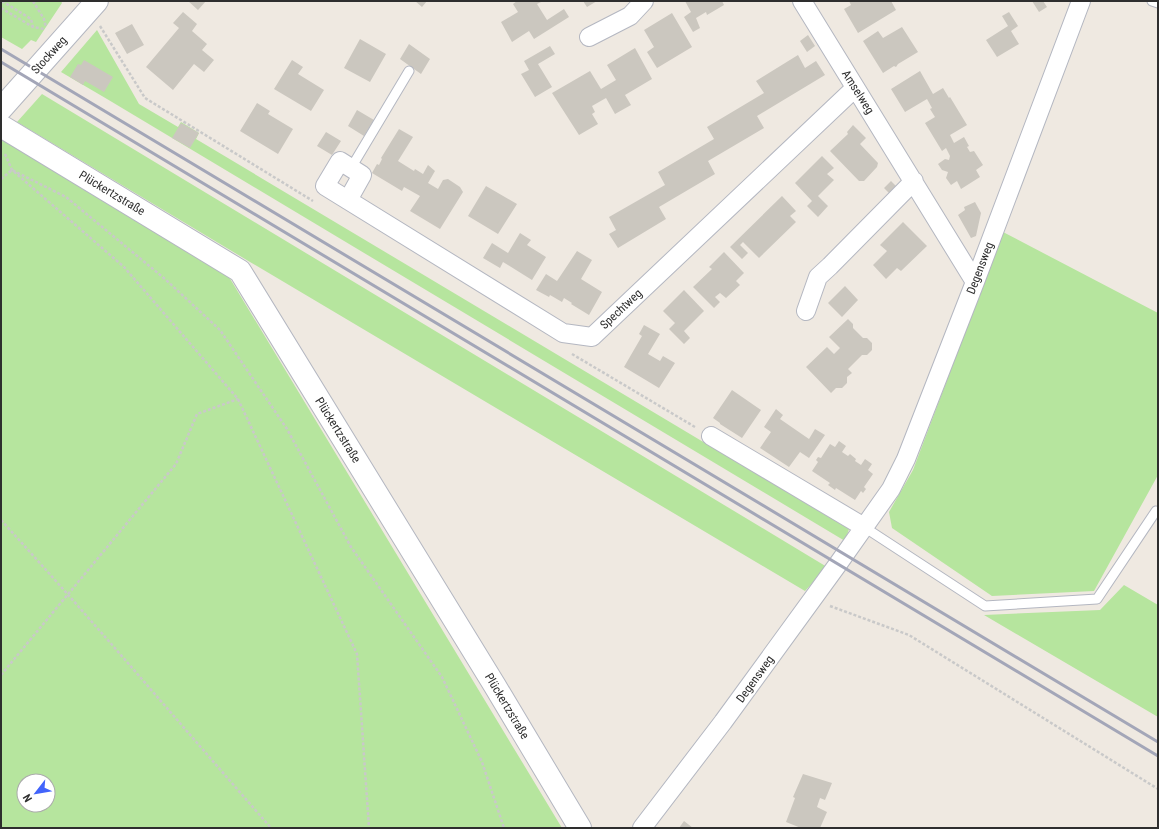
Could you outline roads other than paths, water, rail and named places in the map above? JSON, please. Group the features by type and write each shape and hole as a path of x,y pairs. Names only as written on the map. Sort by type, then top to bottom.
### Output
{"street":[{"path":"589,38 630,16 644,1"},
{"name":"Amselweg","path":"802,1 975,282"},
{"name":"Degensweg","path":"642,828 813,600 890,489 901,470 975,282 1080,1"},
{"name":"Stockweg","path":"1,109 90,4"},
{"name":"Spechtweg","path":"351,168 340,161 325,186 562,333 592,337 855,88"},
{"name":"Plückertzstraße","path":"1,126 240,272 580,828"},
{"path":"348,200 362,175 351,168"},
{"path":"806,311 818,277 914,182"},
{"path":"711,436 864,527"}],"lane":[{"path":"1152,1 1158,4"},
{"path":"351,168 409,71"},
{"path":"864,527 985,606 1097,599 1156,511"}],"railway":[{"path":"1,49 1158,742"},
{"path":"1,62 1158,756"}]}
